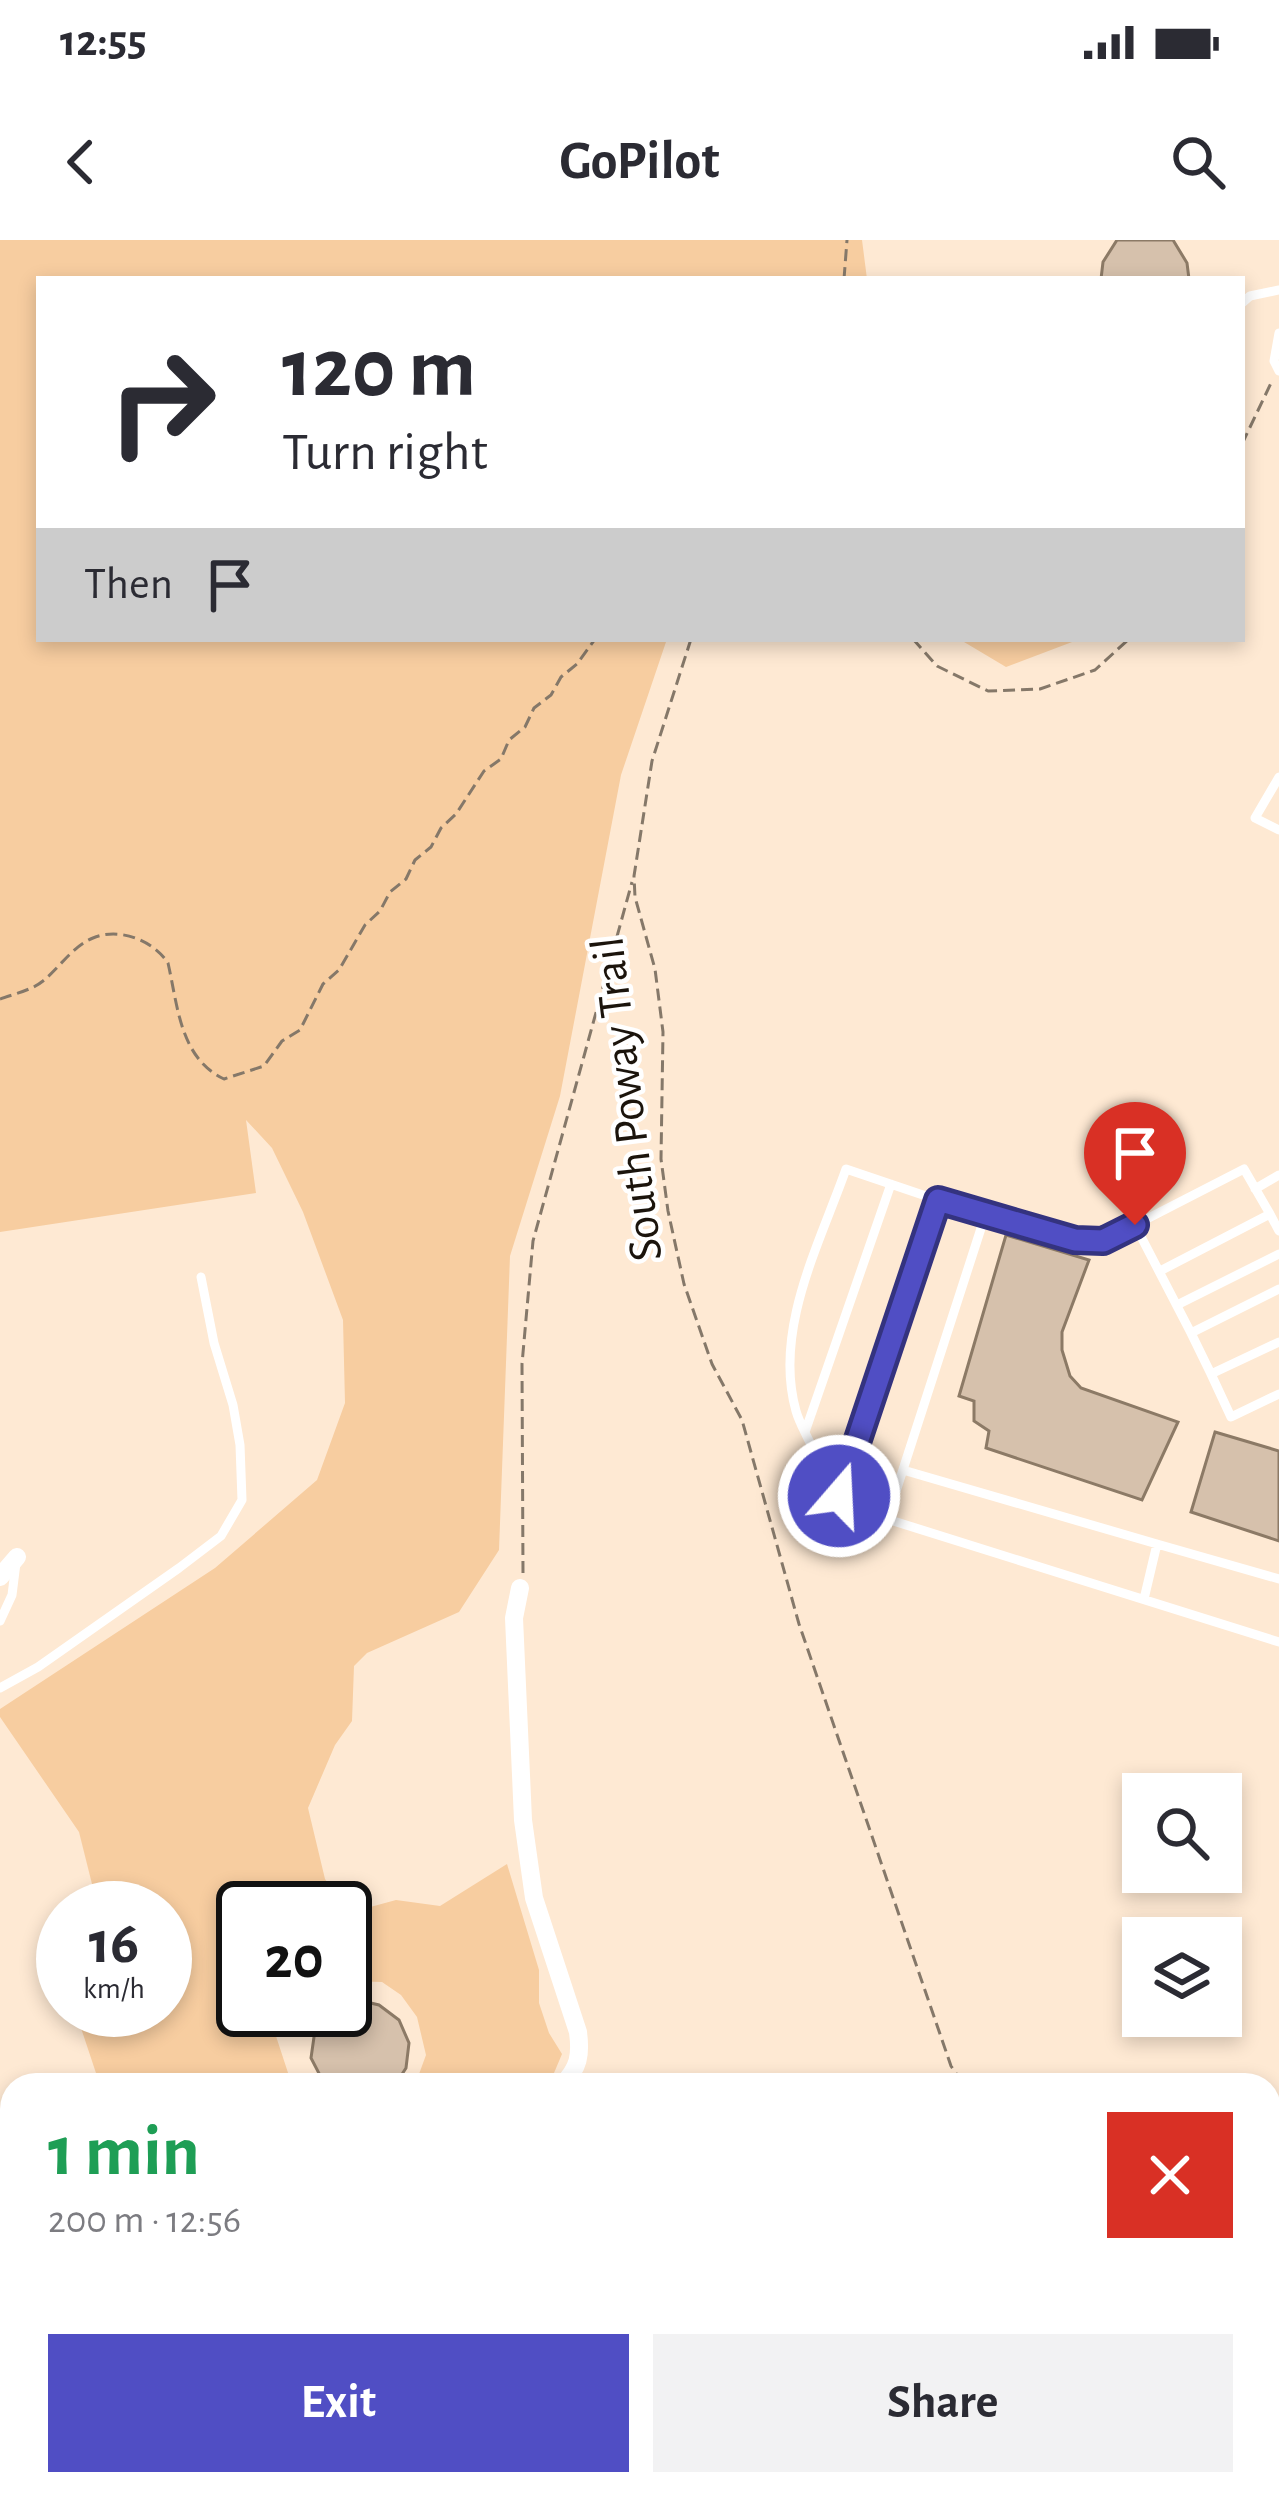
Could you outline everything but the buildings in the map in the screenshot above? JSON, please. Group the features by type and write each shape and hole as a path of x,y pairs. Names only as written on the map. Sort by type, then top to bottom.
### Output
{"street":[{"path":"0,1576 17,1557"},
{"path":"521,1581 514,1618 523,1820 534,1898 578,2032 579,2063 571,2073"}],"lane":[{"path":"1245,300 1279,290"},
{"path":"1278,370 1279,333"},
{"path":"1279,777 1256,818 1279,830"},
{"path":"1279,1231 1244,1169 1103,1241 1075,1240 985,1216 846,1168 794,1315 790,1363 795,1410 839,1496 887,1519 1279,1642"},
{"path":"1256,1189 1279,1175"},
{"path":"806,1432 891,1184"},
{"path":"839,1496 938,1200"},
{"path":"1160,1271 1270,1214"},
{"path":"887,1519 985,1216"},
{"path":"1135,1225 1231,1417 1279,1394"},
{"path":"1177,1305 1279,1254"},
{"path":"0,1688 38,1667 193,1558 221,1536 242,1500 233,1405 201,1277"},
{"path":"1191,1333 1279,1288"},
{"path":"1211,1374 1279,1342"},
{"path":"903,1470 1279,1579"},
{"path":"1144,1599 1157,1544"},
{"path":"0,1622 12,1595 17,1557"}],"path":[{"path":"844,276 847,240"},
{"path":"1245,438 1278,370"},
{"path":"0,999 40,985 95,937 136,936 168,963 187,1045 206,1071 224,1079 264,1066 282,1041 300,1030 323,984 339,970 347,951 390,892 431,847 484,771 501,759 509,740 525,727 534,708 551,695 561,676 593,642"},
{"name":"South Poway Trail","path":"690,642 652,761 634,876 658,990 663,1032 661,1159 684,1284 712,1364 742,1420 799,1624 956,2073"},
{"path":"916,642 937,666 988,692 1040,689 1094,670 1127,642"},
{"path":"521,1581 522,1364 533,1241 634,876"}],"shaded area":[{"path":"0,240 862,240 867,276 36,276 36,642 666,642 621,775 560,1096 510,1256 499,1550 459,1612 367,1653 354,1666 352,1721 335,1745 308,1808 326,1881 216,1881 216,2037 276,2037 288,2073 96,2073 84,2037 192,2037 192,1881 91,1881 79,1832 0,1717 0,1709 215,1568 317,1480 345,1403 343,1320 303,1212 272,1148 246,1120 256,1193 0,1232"},
{"path":"964,642 1072,642 1006,667"},
{"path":"507,1864 539,1970 539,2003 562,2054 554,2073 419,2073 426,2055 417,2017 401,1995 382,1982 372,1982 372,1907 396,1900 440,1906"}],"route":[{"path":"839,1496 938,1200 1075,1240 1103,1241 1135,1225"}]}
